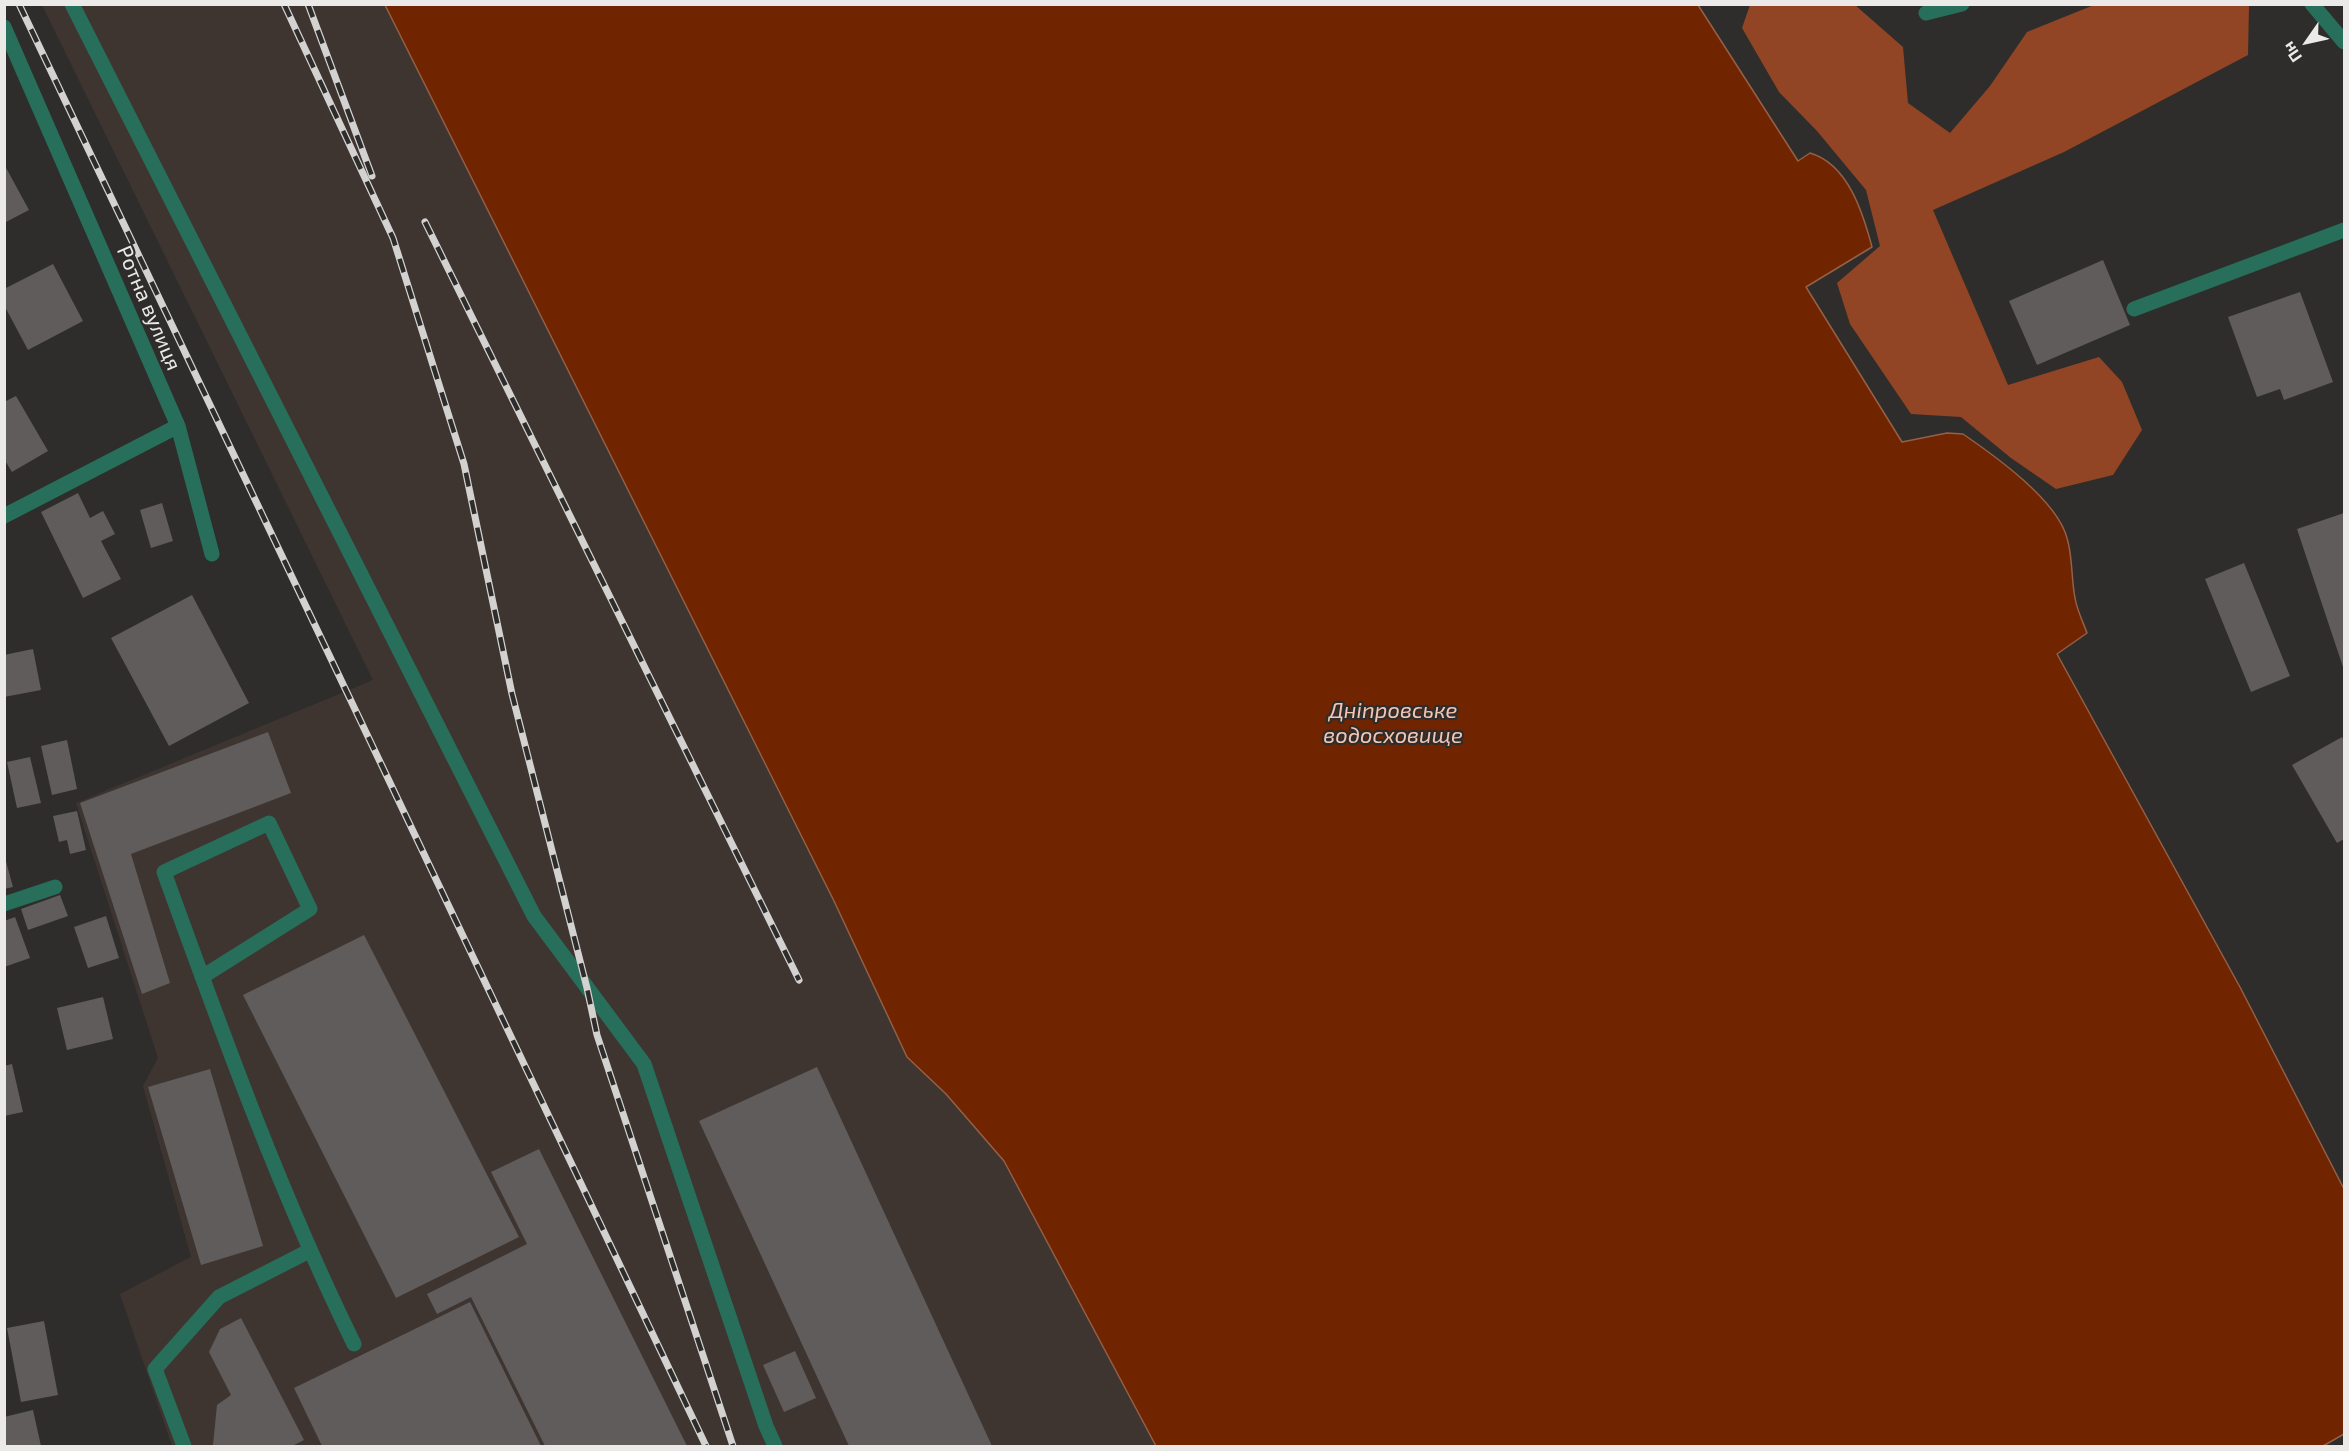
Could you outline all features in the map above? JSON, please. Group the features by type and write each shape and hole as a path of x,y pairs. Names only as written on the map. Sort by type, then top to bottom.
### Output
{"street":[{"path":"72,4 534,916 644,1064 766,1426 775,1446"},
{"path":"1926,12 1962,4"},
{"path":"2312,4 2344,42"},
{"name":"Ротна вулиця","path":"4,27 178,426 212,555"},
{"path":"2134,309 2344,230"},
{"path":"4,516 178,426"},
{"path":"202,977 310,909 269,823 164,872 202,977 309,1251 354,1344"},
{"path":"4,904 55,888"},
{"path":"184,1446 155,1369 219,1297 309,1251"}],"shaded area":[{"path":"42,5 385,5 834,901 907,1057 946,1094 1004,1161 1156,1446 172,1446 120,1294 191,1257 143,1086 158,1058 76,803 373,680"},
{"path":"1750,5 1855,5 1903,47 1908,103 1950,133 1990,86 2027,32 2094,5 2249,5 2248,55 2064,152 1933,210 2008,385 2099,357 2122,382 2142,430 2113,475 2056,489 2011,458 1961,417 1911,414 1850,324 1837,283 1880,246 1866,190 1817,131 1779,92 1742,28"}],"water":[{"name":"Дніпровське водосховище","path":"385,5 1698,5 1798,161 1810,153 1823,159 1844,179 1852,191 1872,247 1806,287 1902,442 1947,433 1963,434 2023,480 2051,509 2061,524 2069,546 2076,602 2087,633 2057,654 2241,989 2344,1189 2344,1434 2323,1446 1156,1446 1004,1161 946,1094 907,1057 834,901"}],"building":[{"path":"4,164 29,210 4,223"},
{"path":"2103,260 2130,325 2037,365 2009,301"},
{"path":"53,264 83,321 28,350 4,305 4,289"},
{"path":"2300,292 2333,382 2284,400 2280,389 2257,397 2228,317"},
{"path":"16,396 48,451 12,472 4,459 4,402"},
{"path":"78,493 90,518 103,511 115,534 101,541 121,579 83,598 41,512"},
{"path":"162,503 173,541 151,548 140,510"},
{"path":"2344,513 2344,670 2297,529"},
{"path":"2244,563 2290,676 2251,692 2205,579"},
{"path":"192,595 249,703 169,746 111,638"},
{"path":"33,649 41,690 4,697 4,655"},
{"path":"268,732 291,793 131,854 170,983 142,994 80,803"},
{"path":"2342,737 2344,741 2344,839 2337,843 2292,765"},
{"path":"67,740 77,789 52,795 41,746"},
{"path":"30,757 41,803 17,808 7,762"},
{"path":"77,811 86,850 70,854 67,840 59,842 53,816"},
{"path":"4,854 13,887 4,889"},
{"path":"60,895 68,916 28,930 21,909"},
{"path":"106,916 119,958 88,968 74,927"},
{"path":"15,917 30,958 4,967 4,921"},
{"path":"364,935 519,1237 396,1298 243,995"},
{"path":"103,997 113,1039 67,1050 57,1008"},
{"path":"12,1064 23,1112 4,1116 4,1066"},
{"path":"817,1067 992,1446 849,1446 699,1121"},
{"path":"210,1069 263,1246 201,1265 148,1087"},
{"path":"539,1149 687,1446 545,1446 471,1297 437,1314 427,1294 527,1244 491,1172"},
{"path":"470,1302 541,1446 322,1446 294,1388"},
{"path":"241,1318 304,1440 292,1446 213,1445 217,1405 231,1395 209,1352 220,1329"},
{"path":"44,1321 58,1395 21,1402 7,1328"},
{"path":"795,1351 816,1398 784,1412 763,1365"},
{"path":"33,1410 41,1446 4,1446 4,1417"}],"railway":[{"path":"19,4 706,1446"},
{"path":"284,4 393,238 464,464 512,694 597,1035 733,1446"},
{"path":"308,4 372,176"},
{"path":"425,222 799,980"}]}
